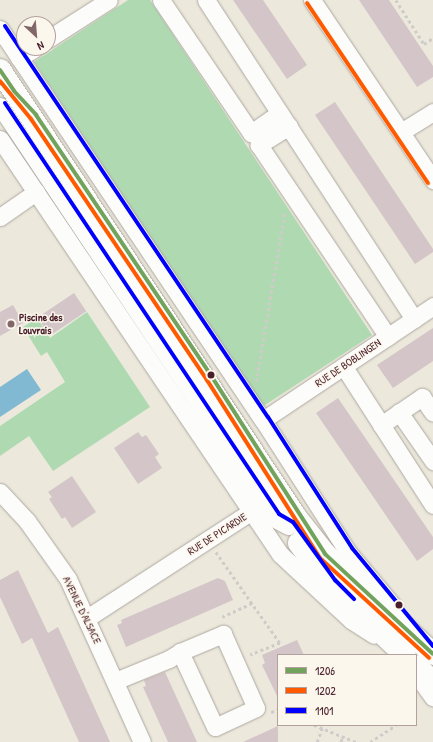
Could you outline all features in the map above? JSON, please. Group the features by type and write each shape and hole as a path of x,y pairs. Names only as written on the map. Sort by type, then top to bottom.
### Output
{"main road":[{"path":"0,70 5,97 288,526 330,584 379,630 419,651"},
{"path":"5,97 295,516 325,554 419,651"},
{"path":"417,667 433,682"}],"street":[{"path":"56,34 109,0"},
{"path":"161,0 251,133 284,120"},
{"path":"206,0 414,319"},
{"path":"312,0 432,178"},
{"path":"0,30 263,420 347,551 419,651"},
{"path":"401,132 433,112"},
{"path":"284,120 260,145 388,336"},
{"path":"0,139 250,512"},
{"path":"0,217 36,192"},
{"name":"RUE DE BOBLINGEN","path":"263,420 433,306"},
{"path":"344,367 433,505"},
{"path":"381,424 422,397 433,413"},
{"path":"399,412 433,461"},
{"name":"AVENUE D'ALSACE","path":"0,492 27,521 68,579 142,742"},
{"name":"RUE DE PICARDIE","path":"87,618 250,512 280,554 351,620 419,651"},
{"path":"379,630 415,654"},
{"path":"114,681 180,652 223,634 256,708 215,728 180,652"},
{"path":"417,656 433,670"},
{"path":"417,675 433,697"}],"path":[{"path":"396,0 424,44 433,38"},
{"path":"247,397 256,384 289,188"},
{"path":"207,540 280,643 235,662"},
{"path":"317,726 356,742"},
{"path":"370,742 394,726"},
{"path":"317,742 322,728"},
{"path":"341,742 342,736"}],"green space":[{"path":"128,0 150,0 372,335 262,407 34,62 43,56 56,56 56,47"},
{"path":"87,312 150,407 53,471 29,436 0,456 0,426 65,382 47,352 41,356 23,327 37,318 50,338"}],"water":[{"path":"27,369 41,390 0,417 0,387"}],"building":[{"path":"233,0 263,0 307,65 287,79"},
{"path":"359,0 389,0 433,66 433,77 417,87"},
{"path":"335,102 433,249 433,252 415,264 315,115"},
{"path":"74,293 86,311 50,336 38,318"},
{"name":"Piscine des Louvrais","path":"13,305 23,323 0,336 0,312"},
{"path":"433,328 433,361 393,388 377,365"},
{"path":"338,398 433,537 433,549 417,561 316,413"},
{"path":"138,432 142,437 146,435 159,454 155,457 162,468 138,484 114,448"},
{"path":"72,476 96,512 72,528 65,517 62,519 49,499 52,497 48,492"},
{"path":"18,570 48,633 58,627 110,742 79,742 32,638 22,644 0,597 0,580"},
{"path":"218,578 225,581 233,600 126,647 117,625 122,623 121,620"},
{"path":"297,640 304,654 277,654 277,696 262,665 265,663 262,655"},
{"path":"165,672 197,742 168,742 143,687 146,686 144,680"},
{"path":"278,726 278,742 243,742"}],"transit line":[{"name":"1202","path":"307,3 428,183"},
{"name":"1101","path":"5,26 268,417 352,548 433,646"},
{"name":"1206","path":"0,70 14,91 36,115 212,377 325,554 433,654"},
{"name":"1202","path":"0,81 31,119 207,380 320,558 429,658"},
{"name":"1101","path":"5,103 279,514 293,522 335,580 354,599"}],"place":[{"name":"Piscine des Louvrais","path":"11,324"}]}
